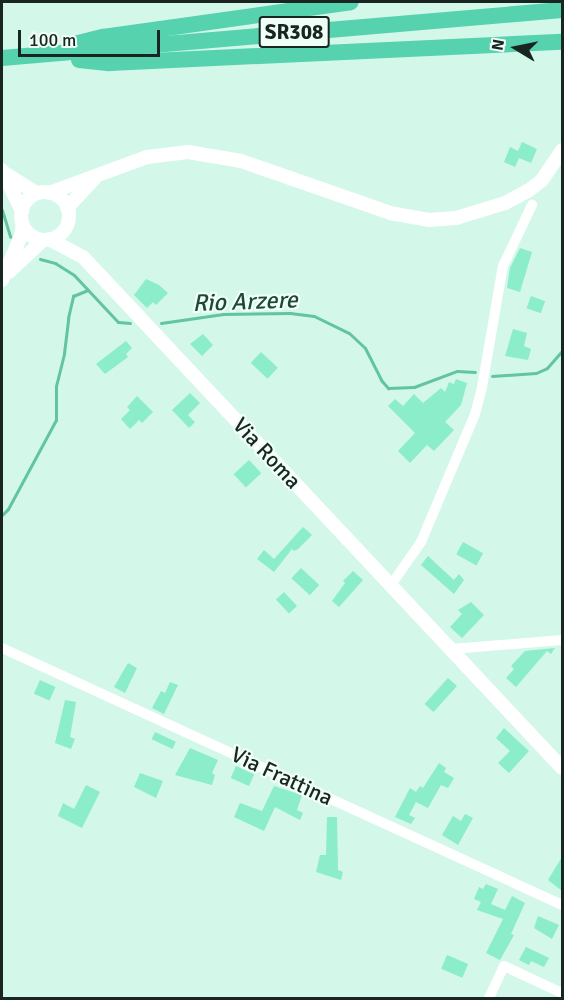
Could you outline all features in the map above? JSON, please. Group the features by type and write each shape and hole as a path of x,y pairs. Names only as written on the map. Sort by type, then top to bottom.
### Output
{"highway":[{"path":"37,56 103,37 351,2"},
{"name":"SR308","path":"2,58 557,10"},
{"path":"37,56 110,63 562,42"}],"main road":[{"path":"2,280 21,236 22,218 27,200 147,157 167,153 210,154 241,161 381,211 428,220 479,213 505,203 542,180 562,150"},
{"path":"3,171 43,193 57,195 67,208 67,224 57,236 46,239 35,238 22,218 3,171"},
{"path":"67,208 97,176"},
{"name":"Via Roma","path":"67,224 83,257 562,768"},
{"path":"2,280 46,239"},
{"name":"Via Roma","path":"46,239 83,257"}],"street":[{"path":"391,585 421,542 475,414 482,387 503,266 532,205"},
{"path":"452,649 562,640"},
{"name":"Via Frattina","path":"2,648 562,905"},
{"path":"489,999 504,966 562,993"}],"building":[{"path":"522,142 537,149 531,163 519,158 515,167 504,162 510,147 518,151"},
{"path":"520,248 532,252 520,292 507,288 510,268"},
{"path":"146,279 159,285 168,293 156,305 153,302 147,308 134,295"},
{"path":"531,296 545,301 541,313 527,308"},
{"path":"513,329 527,333 524,346 531,349 528,360 505,356"},
{"path":"203,334 213,345 202,356 190,344"},
{"path":"126,341 132,348 126,354 128,357 105,374 96,364"},
{"path":"261,352 278,368 268,379 251,363"},
{"path":"456,379 467,383 461,405 445,422 454,430 434,451 427,445 410,463 398,451 415,433 388,406 395,399 403,406 414,394 423,403 441,388 445,392 449,382 454,384"},
{"path":"190,393 200,403 188,415 195,422 189,428 172,410"},
{"path":"137,396 153,412 142,423 139,420 130,429 121,419 130,410 127,407"},
{"path":"249,460 261,473 246,487 234,474"},
{"path":"303,527 312,535 298,549 294,551 292,549 274,572 257,559 264,550 274,559"},
{"path":"463,542 483,553 476,565 456,554"},
{"path":"428,556 454,580 459,574 464,580 454,594 421,565"},
{"path":"301,568 319,585 310,595 291,578"},
{"path":"353,571 363,580 339,607 332,601 345,583 343,581"},
{"path":"284,592 297,606 289,613 276,600"},
{"path":"471,602 484,615 462,638 450,627 462,614 458,610"},
{"path":"555,648 551,654 547,651 516,687 506,678 514,669 511,666 525,651"},
{"path":"128,663 137,668 125,693 114,687"},
{"path":"448,678 457,686 433,712 425,704"},
{"path":"40,680 56,687 49,701 34,694"},
{"path":"170,682 178,685 164,714 152,708 161,691 165,693"},
{"path":"65,700 76,702 70,737 75,739 71,749 55,743"},
{"path":"504,728 529,751 509,773 498,763 510,751 496,738"},
{"path":"155,732 176,742 172,749 152,739"},
{"path":"190,748 218,760 212,773 215,775 212,785 175,775"},
{"path":"439,763 446,768 444,772 454,778 448,788 441,785 428,808 416,802 409,815 415,818 411,824 395,817 410,788 416,792 420,786 423,788"},
{"path":"236,766 254,774 249,786 231,778"},
{"path":"140,773 163,781 156,798 134,787"},
{"path":"86,785 100,792 82,828 58,816 63,803 74,809"},
{"path":"274,786 302,795 297,810 303,813 300,820 275,807 264,831 234,817 240,803 262,811"},
{"path":"465,814 473,818 458,845 442,835 453,816 461,821"},
{"path":"327,817 337,817 338,870 343,872 341,880 316,872 320,855 326,855"},
{"path":"562,857 562,891 548,880"},
{"path":"486,884 498,889 491,904 505,910 512,896 525,903 511,934 514,935 500,960 486,953 503,919 477,910 481,902 474,899 479,887 483,889"},
{"path":"538,916 559,925 552,939 534,928"},
{"path":"526,947 549,958 544,967 531,961 529,965 519,960"},
{"path":"447,955 468,964 462,978 441,969"}],"waterway":[{"name":"Rio Arzere","path":"2,210 10,237"},
{"name":"Rio Arzere","path":"40,259 55,263 74,275 118,322 130,323"},
{"path":"2,515 8,509 56,420 56,386 73,296 88,290"},
{"name":"Rio Arzere","path":"161,323 223,314 290,313 314,316 349,333 365,348 381,380 388,388 414,387 457,371 475,372"},
{"name":"Rio Arzere","path":"492,376 536,373 547,368 562,351"}]}
